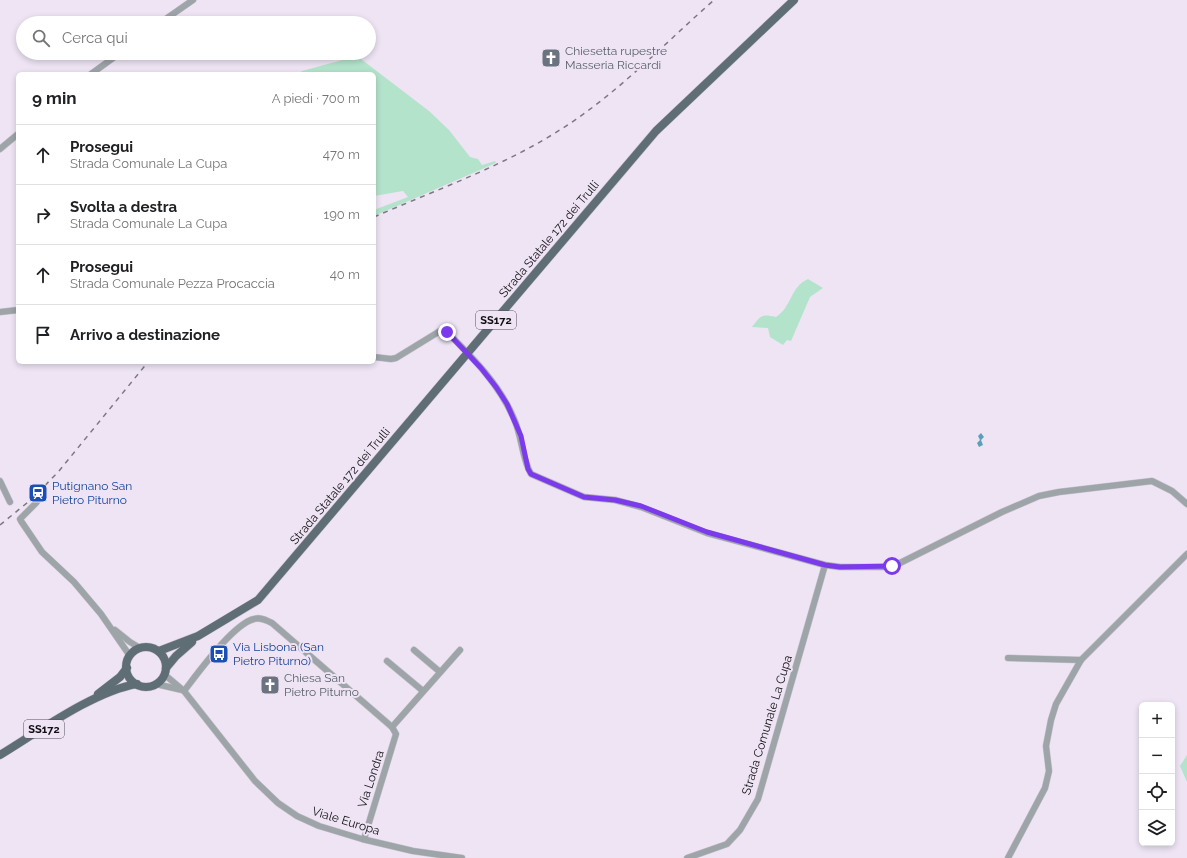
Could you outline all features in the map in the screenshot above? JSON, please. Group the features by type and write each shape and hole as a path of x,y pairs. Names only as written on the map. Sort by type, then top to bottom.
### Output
{"main road":[{"name":"Strada Statale 172 dei Trulli","path":"159,651 198,636 258,600 656,131 794,0"},
{"name":"Strada Statale 172 dei Trulli","path":"165,671 176,656 198,636"},
{"path":"88,702 117,689 137,684 150,686 156,684 165,671 163,656 159,651 153,648 140,648 130,656 127,668 128,674 137,684"},
{"path":"88,702 120,677 127,668"},
{"name":"SS172","path":"0,755 88,702"}],"street":[{"path":"170,16 193,0"},
{"path":"94,72 110,60"},
{"path":"0,149 16,136"},
{"path":"0,312 16,310"},
{"path":"376,357 396,358 440,330 447,332 468,353 496,387 510,411 521,436 528,469 531,474 584,497 615,500 641,506 707,532 825,565 840,567 892,566 1002,512 1039,496 1060,492 1152,480 1172,491 1187,504"},
{"path":"0,481 10,502"},
{"path":"38,499 20,519 21,521 42,552 74,582 108,624 130,656"},
{"path":"1008,858 1044,788 1049,771 1046,746 1056,704 1081,660 1187,554"},
{"name":"Strada Comunale La Cupa","path":"687,858 727,844 740,830 758,799 825,565"},
{"path":"156,684 184,691 234,632 253,619 266,620 272,623 392,727 460,650"},
{"path":"108,624 140,648"},
{"path":"414,650 440,672"},
{"path":"1008,658 1081,660"},
{"path":"387,661 424,691"},
{"name":"Viale Europa","path":"165,671 184,691 255,781 278,803 297,816 319,826 364,839 412,851 462,858"},
{"name":"Via Londra","path":"364,839 396,738 396,734 392,727"},
{"path":"410,858 412,851"}],"green space":[{"path":"342,60 362,60 429,111 449,130 470,157 478,159 482,165 495,161 496,163 376,215 376,209 408,197 403,191 376,196 376,72 301,72"},
{"path":"808,279 823,288 810,297 791,341 787,340 783,345 770,337 768,328 752,327 762,316 776,317 781,313 794,292"},
{"path":"1187,755 1187,782 1180,766"}],"water":[{"path":"981,433 984,437 981,440 983,445 979,447 977,443 980,440 978,436"}],"railway":[{"path":"376,216 496,165 566,126 605,98 624,82 714,0"},
{"path":"0,525 33,498 59,471 146,364"}],"place":[{"name":"Chiesetta rupestre Masseria Riccardi","path":"551,58"},
{"name":"Putignano San Pietro Piturno","path":"38,493"},
{"name":"Via Lisbona (San Pietro Piturno)","path":"219,654"},
{"name":"Chiesa San Pietro Piturno","path":"270,685"}],"route":[{"path":"447,332 481,368 507,404 521,436 528,469 531,474 541,480 584,497 592,499 615,500 641,506 707,532 825,565 840,567 892,566"}]}
